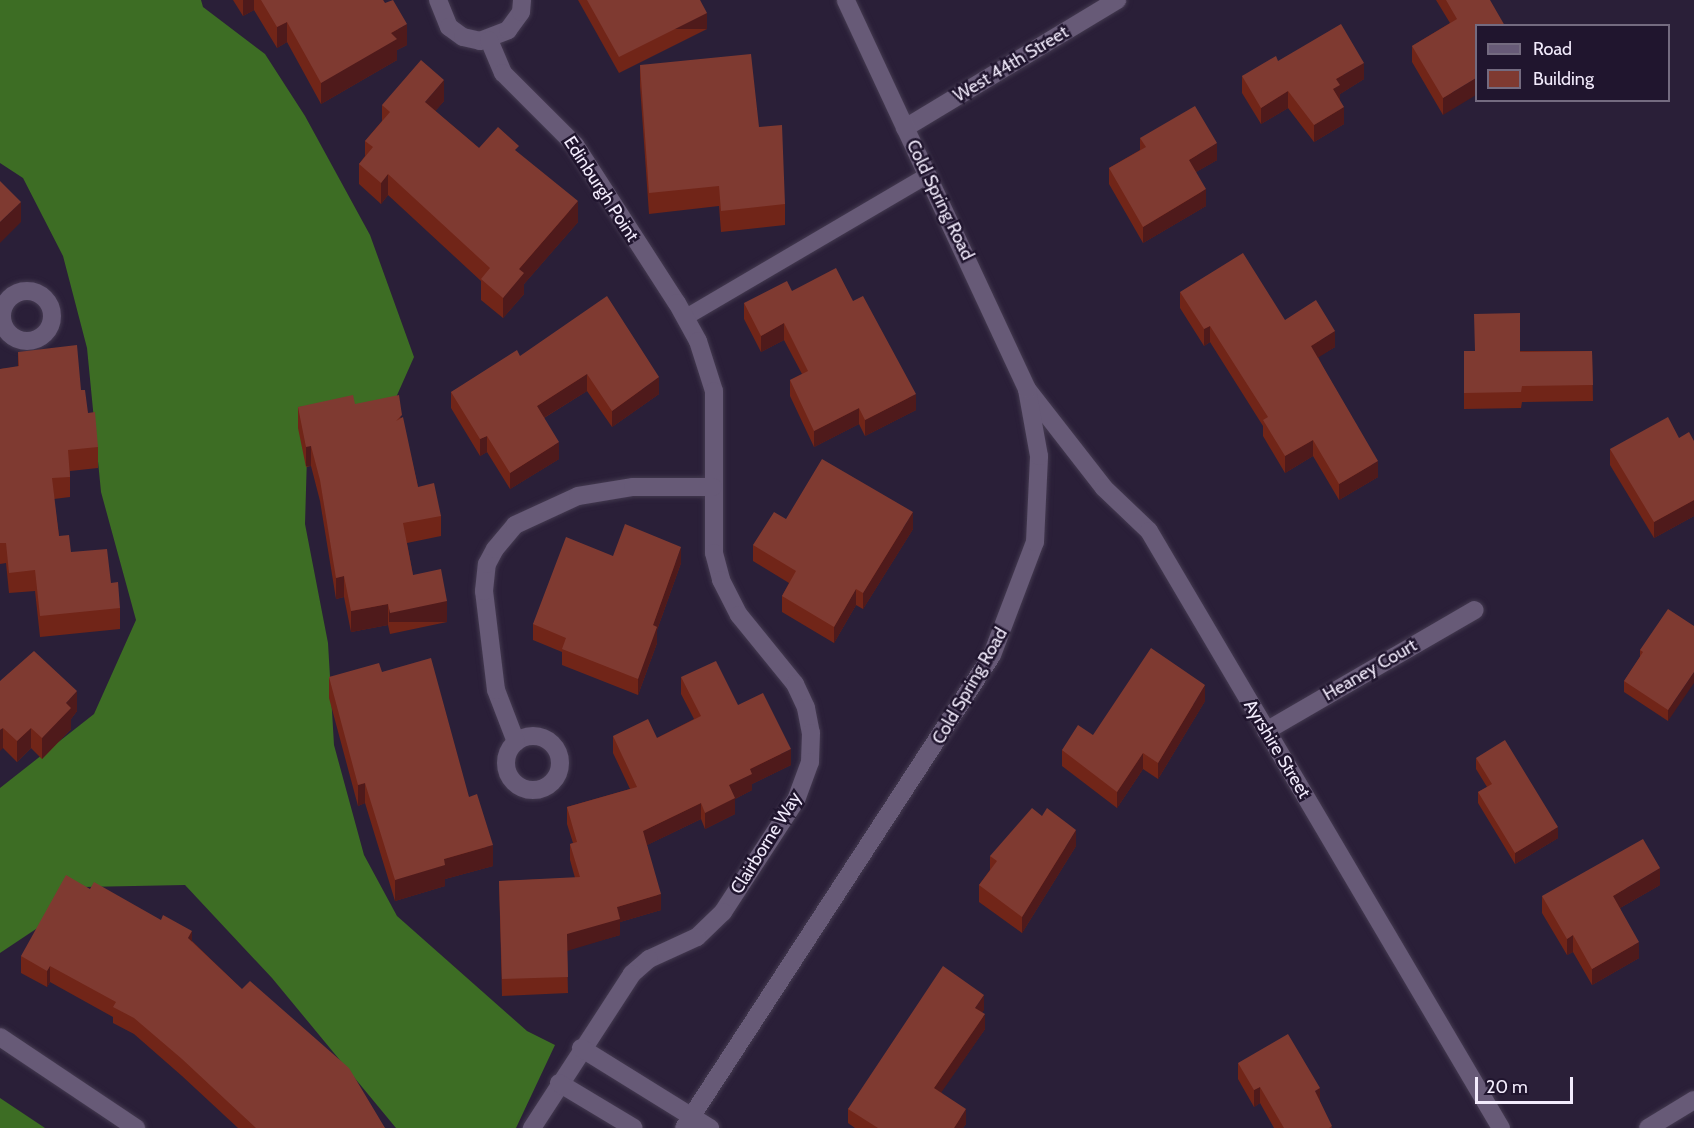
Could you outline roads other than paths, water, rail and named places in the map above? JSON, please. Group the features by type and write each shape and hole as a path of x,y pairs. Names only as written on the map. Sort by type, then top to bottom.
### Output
{"street":[{"path":"438,0 443,21 455,33 471,40 489,40 516,22 522,0"},
{"name":"Cold Spring Road","path":"688,1122 967,698 1010,618 1031,562 1038,519 1039,456 1027,388 846,0"},
{"name":"West 44th Street","path":"905,129 1117,0"},
{"name":"Edinburgh Point","path":"489,40 503,73 575,145 686,317"},
{"name":"Clairborne Way","path":"532,1128 581,1048 633,974 649,959 697,938 723,912 796,800 807,775 811,733 801,694 733,607 721,580 714,553 714,391 708,366 686,317"},
{"name":"Ayrshire Street","path":"1027,388 1104,488 1149,531 1501,1128"},
{"path":"516,742 496,690 484,591 487,564 499,543 515,525 578,496 633,487 713,487"},
{"name":"Heaney Court","path":"1266,731 1475,610"},
{"path":"0,1037 136,1128"},
{"path":"581,1048 688,1122 710,1128"},
{"path":"559,1083 634,1128"},
{"path":"1648,1128 1694,1100"}],"lane":[{"path":"686,317 928,175"}]}
